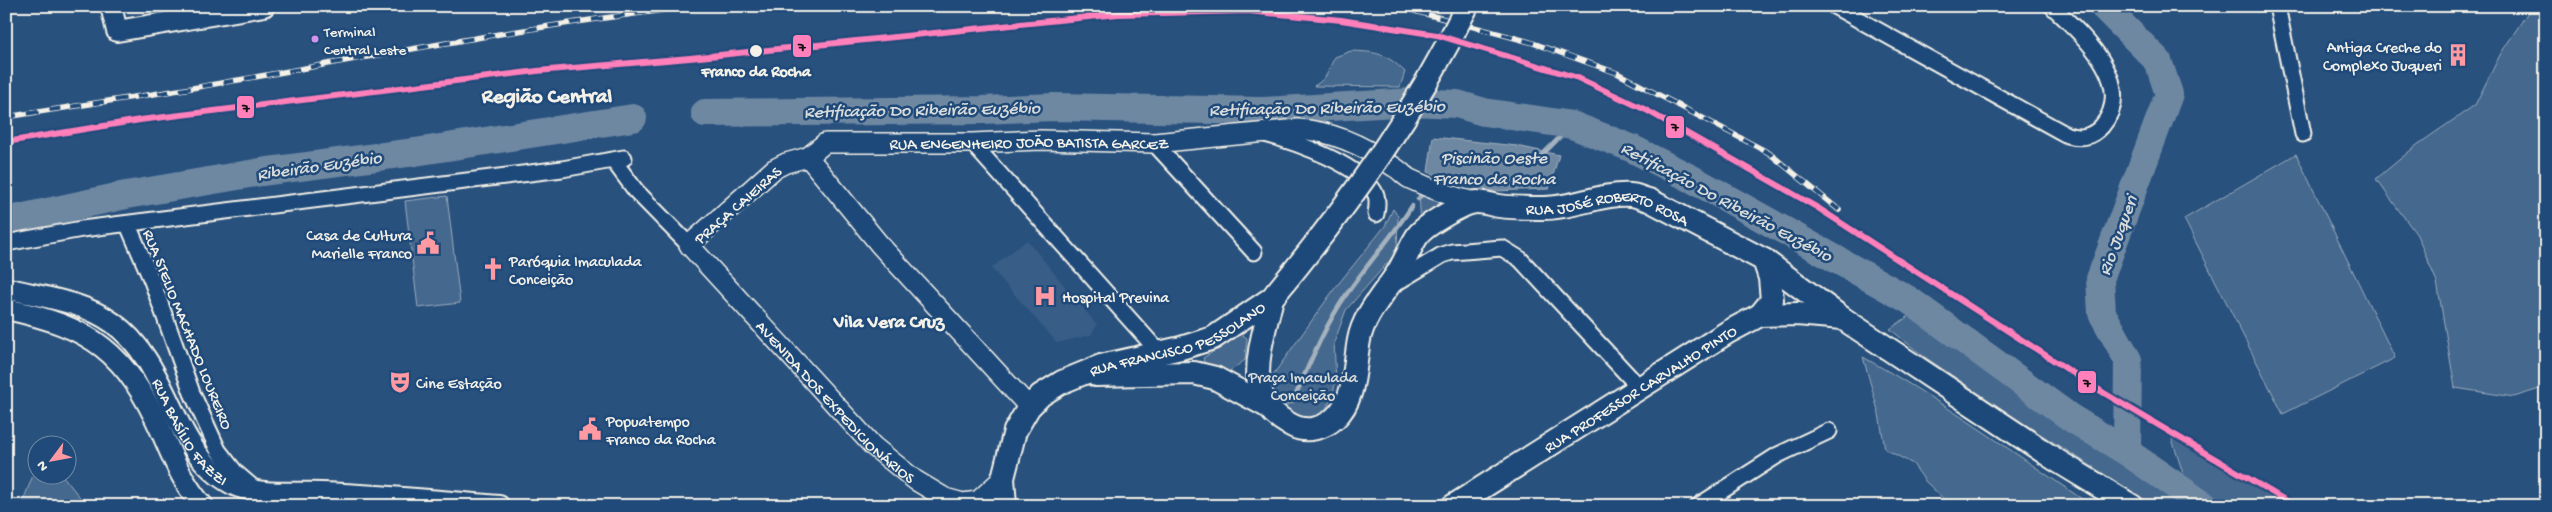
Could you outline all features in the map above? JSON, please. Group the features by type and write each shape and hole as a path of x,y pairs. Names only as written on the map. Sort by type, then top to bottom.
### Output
{"main road":[{"path":"111,6 117,30 264,6"},
{"path":"1467,6 1446,50 1385,150 1335,221 1274,296 1258,370 1259,391 1267,406 1294,427 1307,429 1319,428 1337,416 1349,396 1360,335 1420,233 1452,212 1475,202"},
{"name":"RUA JOSÉ ROBERTO ROSA","path":"1475,202 1500,206 1553,208 1631,195 1649,200 1764,260 1842,318 2056,460 2132,506"},
{"path":"1760,315 1772,300 1770,278 1764,260"},
{"name":"RUA BASÍLIO FAZZI","path":"6,288 91,311 124,331 151,365 194,449 215,472 235,486 298,499 499,506"},
{"name":"RUA FRANCISCO PESSOLANO","path":"1002,497 1015,431 1029,406 1041,395 1080,374 1100,366 1158,351 1181,348 1213,338 1274,296"},
{"name":"RUA BASÍLIO FAZZI","path":"6,309 45,317 73,328 101,344 119,360 150,405 184,480 203,506"},
{"name":"RUA PROFESSOR CARVALHO PINTO","path":"1453,506 1639,387 1728,332 1760,315 1797,314 1842,318"},
{"name":"RUA FRANCISCO PESSOLANO","path":"1080,374 1116,376 1194,373 1215,378 1267,406"}],"street":[{"path":"1834,6 2067,135 2079,138 2089,136 2097,132 2111,110 2114,98 2112,84 2098,55 2082,35 2052,6"},
{"path":"2277,6 2304,134"},
{"name":"RUA ENGENHEIRO JOÃO BATISTA GARCEZ","path":"808,158 825,143 972,144 1041,140 1154,142 1289,128 1314,130 1328,134 1387,162 1407,178 1454,198 1475,202"},
{"name":"RUA ENGENHEIRO JOÃO BATISTA GARCEZ","path":"1255,132 1297,143 1350,169 1367,182 1375,193 1376,214"},
{"path":"1154,142 1254,252"},
{"path":"972,144 1158,351"},
{"path":"808,158 880,246 1029,406"},
{"name":"PRAÇA CAIEIRAS","path":"128,225 440,182 562,169 618,159 636,190 689,245 774,169 792,160 808,158"},
{"path":"6,242 82,229 128,225"},
{"name":"RUA STELIO MACHADO LOUREIRO","path":"128,225 152,281 192,393 218,450 236,473 256,490"},
{"name":"AVENIDA DOS EXPEDICIONÁRIOS","path":"689,245 873,446 915,480 945,498 963,504 1002,497"},
{"path":"1386,289 1442,255 1472,249 1502,248 1520,259 1639,387"},
{"path":"1698,506 1778,455 1829,431"}],"shaded area":[{"name":"Hospital Previna","path":"1027,240 1097,325 1091,335 1057,343 991,268"}],"green space":[{"path":"2532,6 2546,6 2546,387 2514,397 2455,388 2437,282 2417,235 2376,179 2417,145 2475,105 2501,53"},
{"path":"1351,51 1375,53 1392,61 1405,72 1400,87 1314,86 1326,76 1335,57"},
{"path":"2296,154 2395,358 2283,414 2184,219"},
{"path":"1419,191 1449,206 1421,228"},
{"path":"447,196 460,303 418,308 405,201"},
{"name":"Praça Imaculada Conceição","path":"1393,209 1398,216 1397,252 1346,310 1334,343 1336,381 1331,400 1323,413 1306,420 1283,415 1270,384 1273,375 1335,288 1385,226"},
{"path":"1916,311 2069,423 2128,458 2181,494 2187,486 2171,436 2286,506 2155,506 2018,420 1922,355 1890,329"},
{"path":"1241,334 1247,338 1245,360 1227,373 1205,365 1203,358"},
{"path":"1863,357 1947,407 2095,506 1951,506 1925,481 1913,464 1885,449 1879,414"},
{"path":"30,484 69,484 87,506 21,506"}],"water":[{"name":"Piscinão Oeste Franco da Rocha","path":"1433,137 1517,146 1559,155 1549,189 1492,191 1428,172"}],"waterway":[{"name":"Rio Juqueri","path":"2103,6 2158,61 2169,94 2100,279 2102,313 2128,360 2127,452"},
{"name":"Retificação Do Ribeirão Euzébio","path":"705,113 982,110 1054,107 1264,111 1412,102 1457,104 1484,112 1572,125 1631,148 1694,180 1909,300 2071,418 2127,452 2205,506"},
{"name":"Ribeirão Euzébio","path":"6,221 126,195 261,172 415,152 633,118"},
{"name":"Ribeirão Euzébio","path":"1541,156 1572,125"},
{"name":"Ribeirão Euzébio","path":"1418,199 1426,190"},
{"name":"Ribeirão Euzébio","path":"1276,405 1293,401 1317,346 1338,307 1412,206"}],"railway":[{"path":"6,117 192,88 445,43 699,6"},
{"path":"1396,6 1530,42 1617,73 1769,153 1839,210"}],"transit line":[{"name":"7","path":"6,142 140,120 537,71 690,58 1118,14 1248,11 1341,20 1437,35 1578,78 1646,110 1818,208 2104,393 2295,506"}],"place":[{"name":"Terminal Central Leste","path":"315,39"},
{"name":"Franco da Rocha","path":"756,51"},
{"name":"Antiga Creche do Complexo Juqueri","path":"2458,55"},
{"name":"Casa de Cultura Marielle Franco","path":"428,243"},
{"name":"Paróquia Imaculada Conceição","path":"493,269"},
{"name":"Hospital Previna","path":"1045,296"},
{"name":"Cine Estação","path":"400,382"},
{"name":"Popuatempo Franco da Rocha","path":"590,429"}],"district":[{"name":"Região Central","path":"547,95"},
{"name":"Vila Vera Cruz","path":"889,320"}]}
